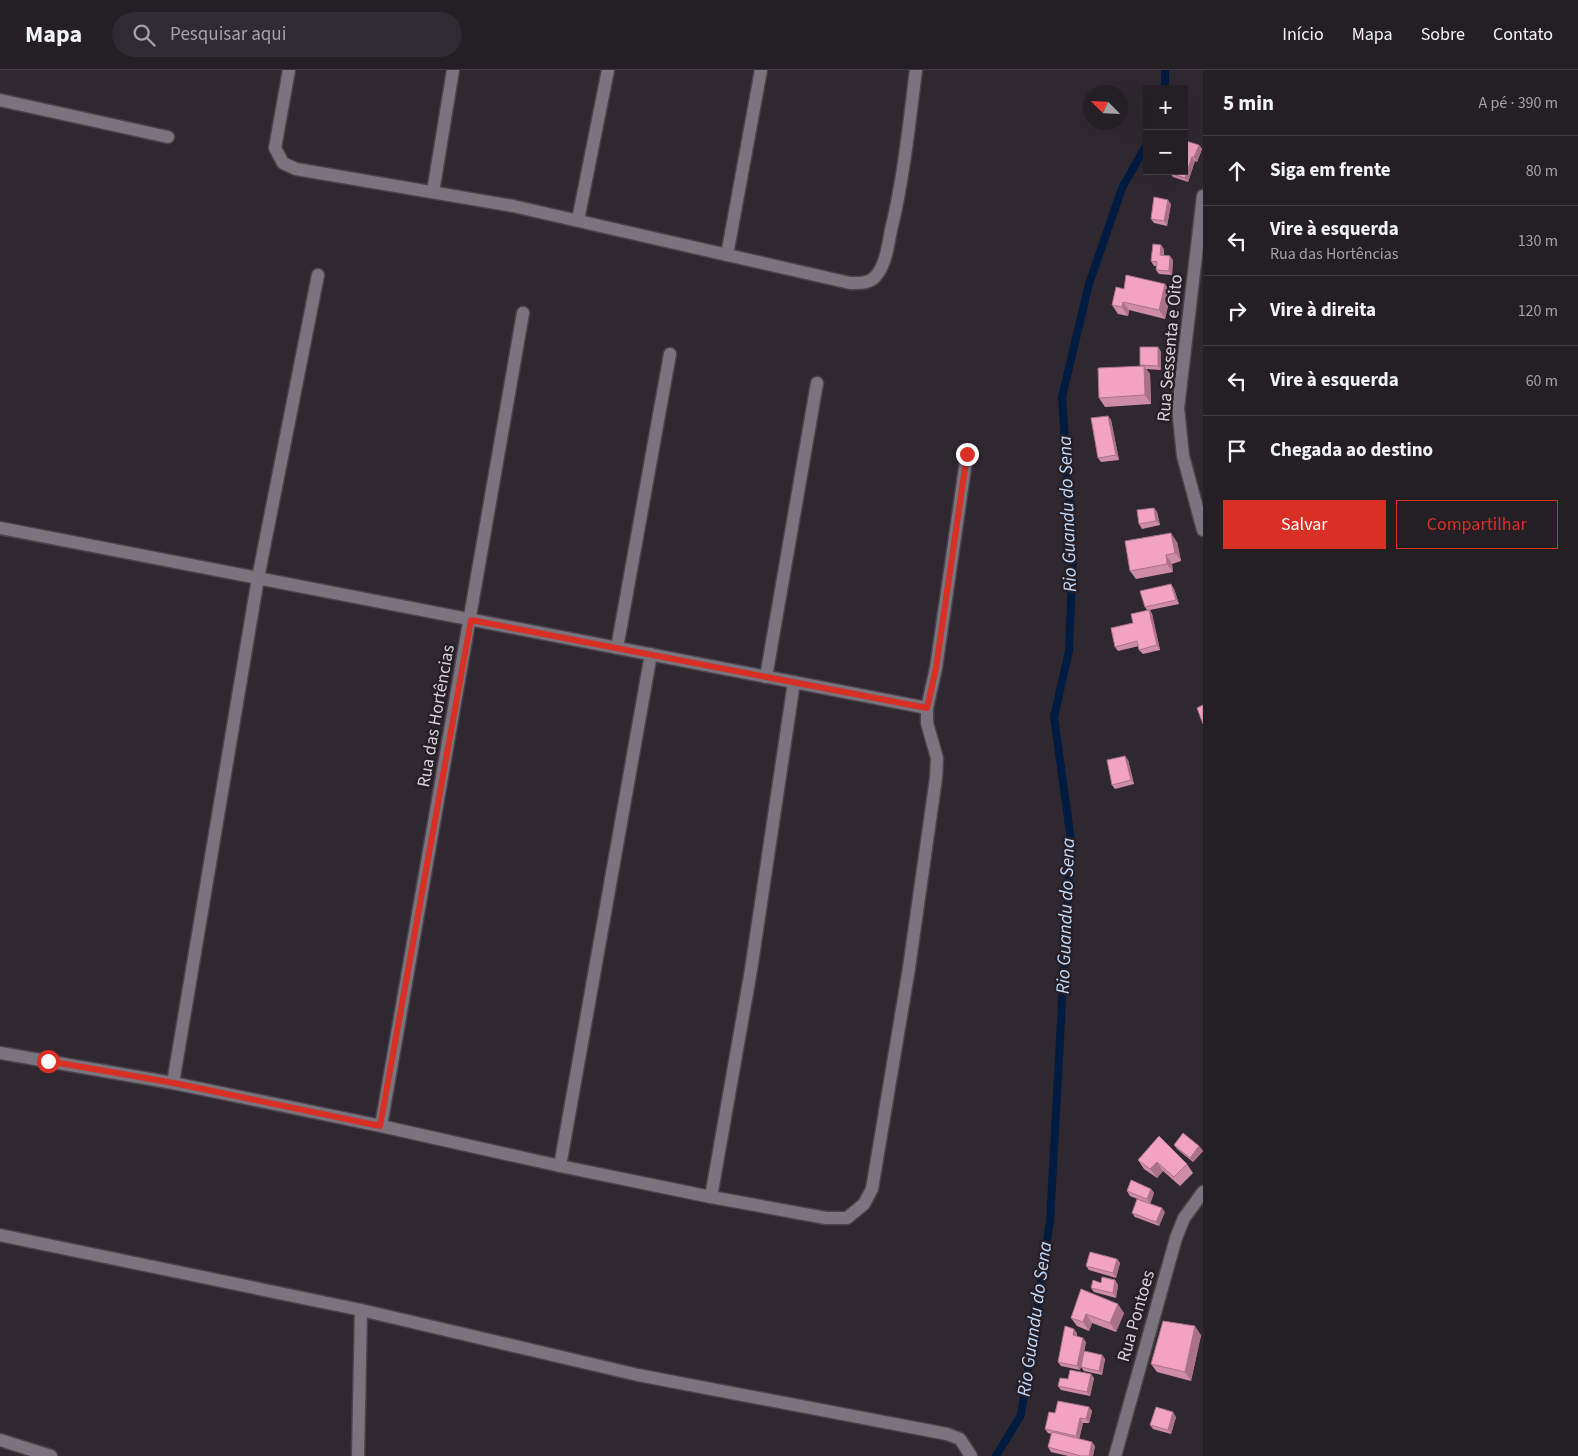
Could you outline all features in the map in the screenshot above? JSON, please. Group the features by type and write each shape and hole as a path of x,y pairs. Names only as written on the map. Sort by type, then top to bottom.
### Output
{"street":[{"path":"289,70 275,134 274,148 283,163 296,169 433,192 578,220 850,283 870,281 876,276 885,258 901,188 916,70"},
{"path":"433,192 453,70"},
{"path":"578,220 608,70"},
{"path":"727,255 761,70"},
{"path":"0,100 168,137"},
{"name":"Rua Sessenta e Oito","path":"1203,196 1178,408 1183,456 1203,530"},
{"path":"174,1083 258,578 318,275"},
{"name":"Rua das Hortências","path":"380,1126 471,620 523,313"},
{"path":"617,648 670,354"},
{"path":"766,677 817,383"},
{"path":"0,1053 174,1083 711,1197 826,1218 846,1218 864,1204 872,1190 909,968 936,778 937,758 927,723 927,708 936,668 967,454"},
{"path":"0,528 927,708"},
{"path":"560,1166 651,654"},
{"path":"711,1197 750,970 794,682"},
{"name":"Rua Pontoes","path":"1115,1456 1176,1238 1184,1218 1203,1192"},
{"path":"0,1235 362,1310 638,1374 947,1434 960,1439 972,1456"},
{"path":"358,1456 362,1310"},
{"path":"0,1440 51,1456"}],"building":[{"path":"1188,142 1199,145 1194,157 1192,157 1188,169"},
{"path":"1154,197 1168,200 1164,221 1151,219"},
{"path":"1153,244 1161,245 1160,255 1170,256 1169,271 1156,270 1157,262 1151,261"},
{"path":"1126,275 1165,284 1159,310 1123,302 1122,307 1112,305 1116,287 1124,289"},
{"path":"1140,347 1158,347 1158,366 1140,365"},
{"path":"1144,366 1145,395 1099,398 1098,368"},
{"path":"1108,416 1116,455 1098,458 1091,418"},
{"path":"1154,508 1156,521 1139,524 1137,510"},
{"path":"1171,533 1175,553 1166,555 1167,564 1130,571 1125,541"},
{"path":"1171,584 1176,600 1145,607 1140,591"},
{"path":"1149,610 1157,645 1139,650 1137,641 1115,647 1111,628 1133,623 1131,614"},
{"path":"1203,705 1203,724 1197,708"},
{"path":"1125,756 1131,780 1112,785 1107,760"},
{"path":"1183,1133 1199,1146 1190,1158 1174,1145"},
{"path":"1159,1136 1187,1164 1174,1177 1157,1162 1150,1169 1138,1160"},
{"path":"1131,1180 1151,1189 1147,1199 1127,1191"},
{"path":"1137,1199 1162,1208 1156,1222 1132,1213"},
{"path":"1090,1252 1117,1259 1113,1273 1086,1266"},
{"path":"1102,1277 1115,1280 1113,1293 1091,1288 1093,1280 1101,1283"},
{"path":"1081,1289 1118,1304 1110,1323 1086,1314 1083,1322 1071,1318"},
{"path":"1163,1321 1195,1326 1185,1372 1151,1364"},
{"path":"1065,1326 1074,1329 1073,1335 1083,1338 1077,1366 1058,1362"},
{"path":"1084,1351 1102,1355 1099,1371 1081,1367"},
{"path":"1070,1370 1091,1374 1087,1392 1058,1386 1060,1378 1068,1379"},
{"path":"1058,1401 1089,1407 1086,1419 1080,1418 1076,1436 1045,1429 1049,1412 1055,1413"},
{"path":"1156,1407 1173,1412 1168,1430 1150,1425"},
{"path":"1052,1432 1092,1442 1089,1456 1081,1456 1048,1447"}],"waterway":[{"name":"Rio Guandu do Sena","path":"1165,70 1165,85"},
{"name":"Rio Guandu do Sena","path":"996,1456 1021,1415 1050,1221 1071,840 1054,717 1069,651 1073,557 1062,397 1089,284 1122,188 1143,151"}],"route":[{"path":"48,1061 174,1083 380,1126 471,620 927,708 936,668 967,454"}]}
